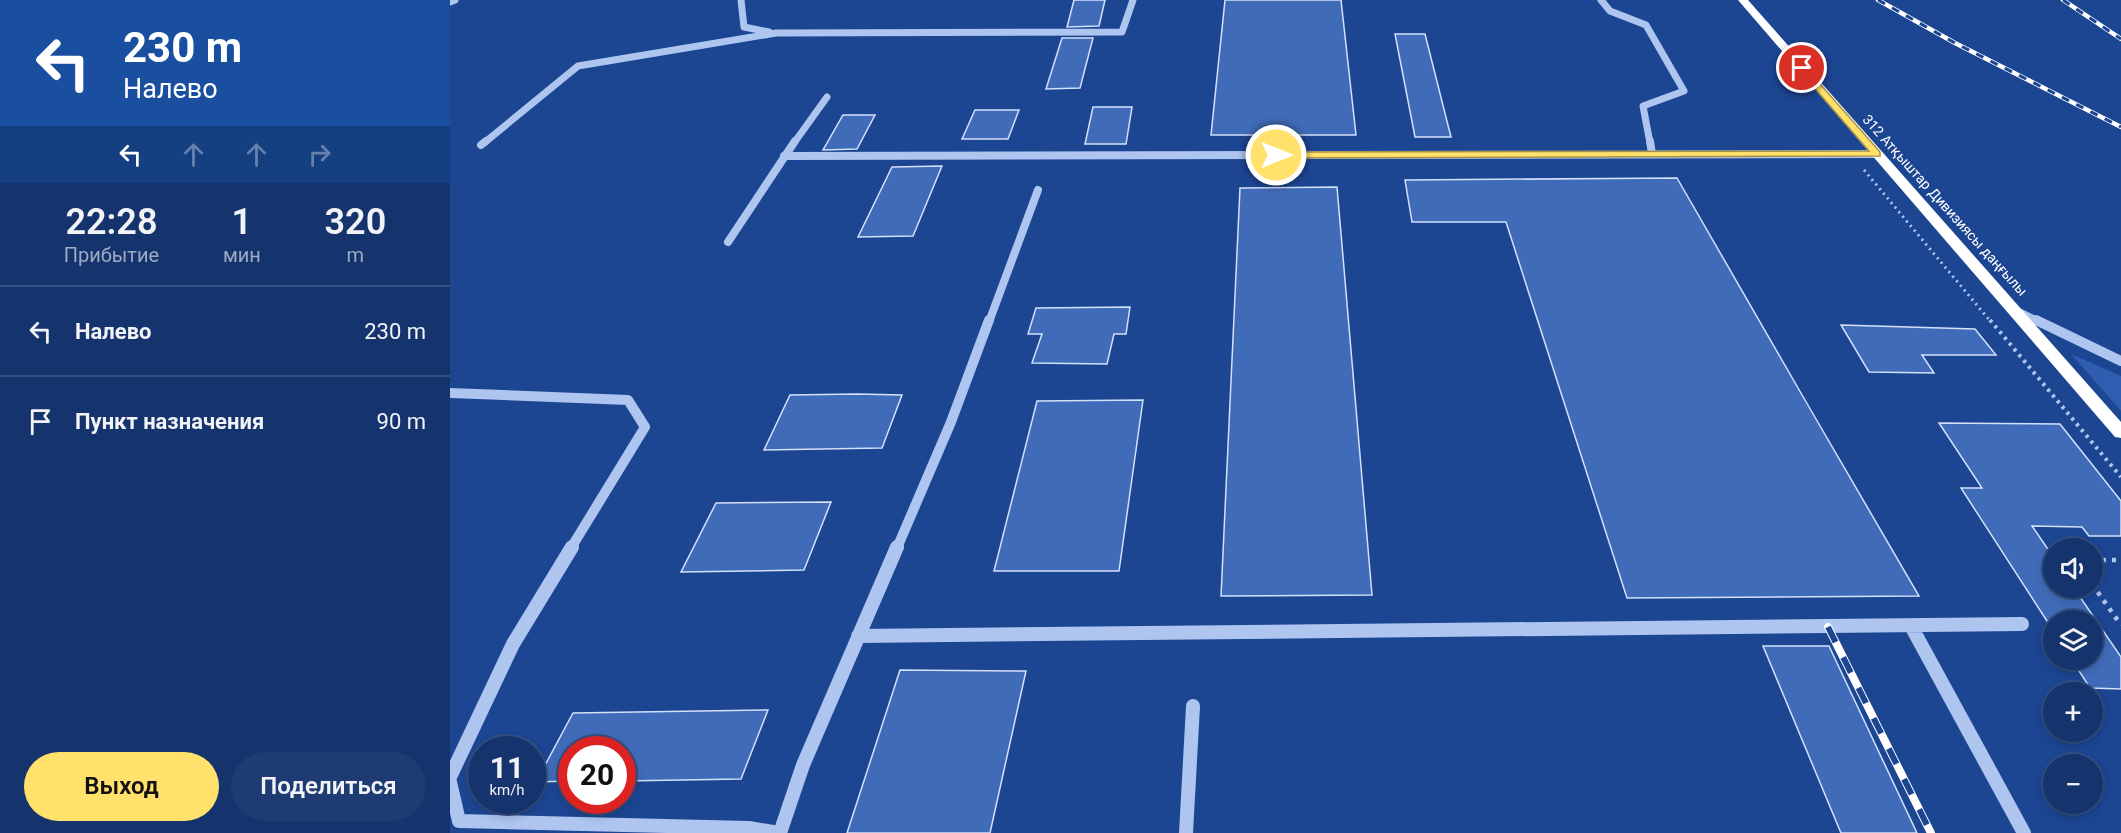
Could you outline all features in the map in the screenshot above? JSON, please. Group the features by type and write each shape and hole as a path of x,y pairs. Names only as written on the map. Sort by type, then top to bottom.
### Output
{"highway":[{"name":"312 Атқыштар Дивизиясы даңғылы","path":"1743,0 1876,154 2017,311 2121,433"}],"lane":[{"path":"450,2 454,0"},
{"path":"741,0 744,27 776,33"},
{"path":"481,146 578,66 776,33 1122,32 1132,0"},
{"path":"1601,0 1610,11 1646,25 1684,91 1643,106 1652,154"},
{"path":"728,242 784,156 827,97"},
{"path":"784,156 1876,154"},
{"path":"450,782 459,821 749,828 779,833 803,765 951,422 1038,190"},
{"path":"2017,311 2121,361"},
{"path":"450,393 628,400 645,427 513,644 450,777"},
{"path":"858,636 2022,624"},
{"path":"1911,626 2024,833"},
{"path":"1186,833 1193,706"}],"path":[{"path":"1850,154 2121,477"},
{"path":"2103,560 2121,560"},
{"path":"2102,598 2121,625"}],"shaded area":[{"path":"2071,354 2121,376 2121,411"}],"building":[{"path":"1074,0 1105,0 1099,26 1067,27"},
{"path":"1225,0 1341,0 1356,135 1211,135"},
{"path":"1395,34 1425,34 1451,137 1415,137"},
{"path":"1062,38 1093,38 1080,88 1046,89"},
{"path":"1093,107 1132,107 1126,144 1085,144"},
{"path":"975,110 1019,110 1008,139 962,139"},
{"path":"843,115 875,115 857,149 823,150"},
{"path":"942,166 913,236 858,237 892,167"},
{"path":"1677,178 1919,596 1627,598 1506,222 1412,222 1405,180"},
{"path":"1337,187 1372,595 1221,596 1240,188"},
{"path":"1130,307 1126,334 1114,334 1107,364 1032,363 1042,334 1028,334 1036,308"},
{"path":"1841,325 1975,329 1996,355 1922,355 1934,373 1869,372"},
{"path":"790,395 902,395 882,448 764,450"},
{"path":"1143,400 1119,571 994,571 1037,401"},
{"path":"1939,423 2060,424 2121,501 2121,536 2089,536 2082,527 2032,526 2043,542 2043,598 2081,598 2089,610 2043,610 2043,615 1961,488 1982,488"},
{"path":"831,502 804,570 681,572 716,503"},
{"path":"2103,631 2121,657 2121,689 2103,688 2103,682 2086,682 2078,670 2103,670"},
{"path":"1763,646 1829,646 1917,833 1841,833"},
{"path":"900,670 1026,671 990,833 847,833"},
{"path":"768,710 741,779 636,781 636,736 561,736 573,713"},
{"path":"558,741 558,781 546,782 546,763"}],"railway":[{"path":"1878,0 1955,43 2121,127"},
{"path":"2063,0 2121,39"},
{"path":"1828,627 1931,833"}],"route":[{"path":"1276,155 1876,154 1802,68"}]}
